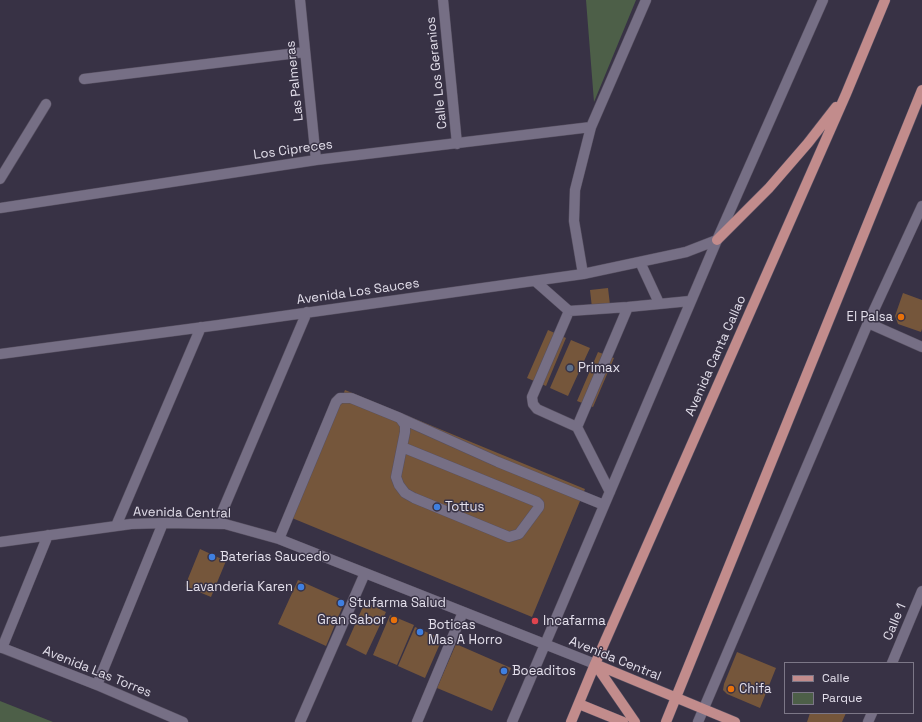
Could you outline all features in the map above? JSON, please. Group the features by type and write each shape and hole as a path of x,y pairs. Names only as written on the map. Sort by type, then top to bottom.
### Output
{"main road":[{"name":"Avenida Canta Callao","path":"571,722 595,664 846,94 885,0"},
{"path":"666,722 922,90"},
{"path":"716,240 769,188 808,143 846,94"},
{"path":"595,664 635,722"},
{"name":"Avenida Central","path":"595,664 735,722"},
{"path":"579,704 623,722"}],"street":[{"name":"Las Palmeras","path":"300,0 316,160"},
{"name":"Calle Los Geranios","path":"443,0 457,144"},
{"path":"583,274 574,221 575,190 591,127 646,0"},
{"path":"512,722 716,240 823,0"},
{"path":"84,79 305,52"},
{"path":"0,179 46,104"},
{"name":"Los Cipreces","path":"0,208 316,160 591,127"},
{"path":"698,722 868,323 920,217 922,206"},
{"name":"Avenida Los Sauces","path":"0,354 583,274 686,252 716,240"},
{"path":"640,262 659,303"},
{"path":"535,281 569,311 690,301"},
{"path":"576,427 628,307"},
{"path":"569,311 532,397 533,404 537,409 576,427 610,492"},
{"path":"217,524 307,312"},
{"path":"868,323 922,347"},
{"path":"116,526 201,327"},
{"path":"279,539 336,402 340,398 351,398 400,418 498,462 604,505"},
{"path":"400,418 405,425 405,432 402,447 396,477 399,485 405,493 510,537 519,534 539,507 537,502 402,447"},
{"path":"97,685 163,523"},
{"name":"Avenida Central","path":"0,542 131,524 225,524 279,539 595,664"},
{"path":"1,648 48,535"},
{"path":"300,722 365,573"},
{"name":"Calle 1","path":"892,662 922,591"},
{"path":"417,722 463,612"},
{"name":"Avenida Las Torres","path":"1,648 97,685 184,722"}],"green space":[{"path":"586,0 636,0 594,102"},
{"path":"0,701 53,722 0,722"}],"building":[{"path":"608,288 610,305 592,308 590,290"},
{"path":"903,293 922,300 921,332 898,324 895,316"},
{"name":"Primax","path":"548,330 566,338 546,386 527,378"},
{"name":"Primax","path":"571,340 590,348 568,396 550,388"},
{"name":"Primax","path":"598,352 614,358 593,407 577,401"},
{"name":"Tottus","path":"345,390 585,489 532,617 292,518"},
{"path":"200,549 226,561 211,597 185,586"},
{"path":"298,580 345,601 326,646 278,624"},
{"path":"365,602 386,612 366,655 346,645"},
{"path":"390,615 414,625 397,665 373,655"},
{"path":"415,627 442,639 425,678 398,666"},
{"path":"456,644 511,668 492,711 437,688"},
{"path":"737,652 776,668 760,708 727,694 723,690"},
{"path":"810,714 846,714 842,722 807,722"}],"place":[{"name":"El Palsa","path":"901,317"},
{"name":"Primax","path":"570,368"},
{"name":"Tottus","path":"437,507"},
{"name":"Baterias Saucedo","path":"212,557"},
{"name":"Lavanderia Karen","path":"301,587"},
{"name":"Stufarma Salud","path":"341,603"},
{"name":"Gran Sabor","path":"394,620"},
{"name":"Incafarma","path":"535,621"},
{"name":"Boticas Mas A Horro","path":"420,632"},
{"name":"Boeaditos","path":"504,671"},
{"name":"Chifa","path":"731,689"}]}
